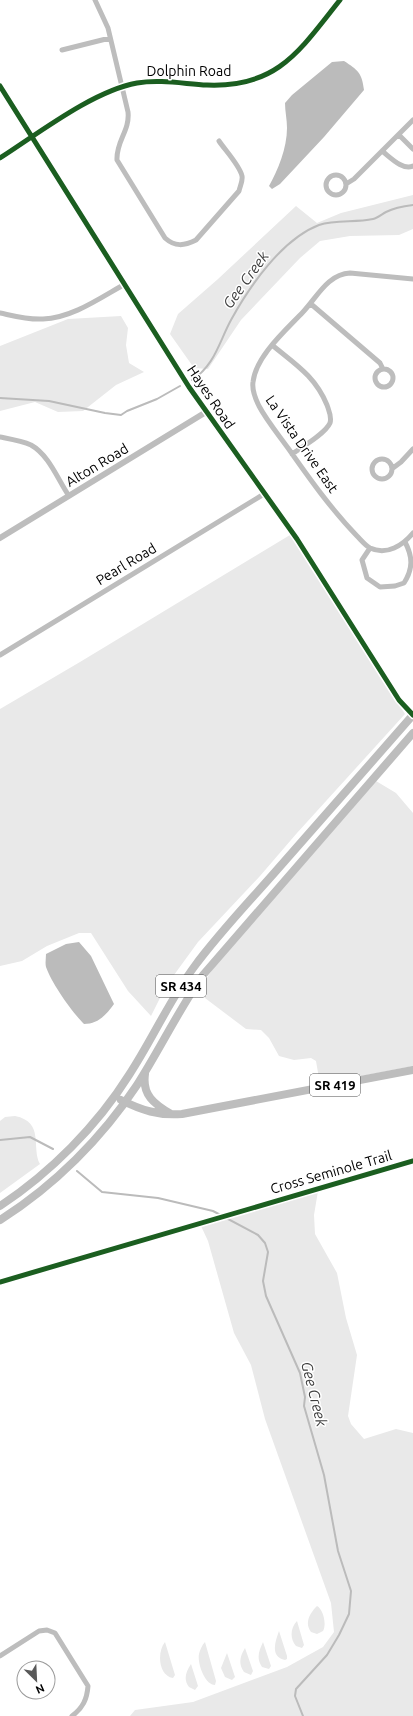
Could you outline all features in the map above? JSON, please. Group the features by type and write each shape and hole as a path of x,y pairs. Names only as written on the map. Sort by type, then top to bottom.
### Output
{"main road":[{"name":"SR 434","path":"115,1097 130,1075 166,1010 194,967 413,715"},
{"name":"SR 434","path":"125,1102 145,1072 181,1008 203,975 259,908 413,733"},
{"path":"259,908 258,899 263,886"},
{"name":"SR 419","path":"115,1097 151,1113 171,1115 413,1070"},
{"path":"145,1072 144,1087 151,1100 171,1115"},
{"path":"0,1206 31,1183 59,1158 91,1125 115,1097"},
{"path":"0,1220 38,1193 76,1159 100,1134 125,1102"}],"street":[{"path":"95,0 103,15 110,38 129,121 118,148 117,160 165,238 171,243 187,245 196,240 239,191 242,176 239,169 219,141"},
{"name":"Dolphin Road","path":"0,158 92,100 121,87 151,82 226,85 257,78 271,72 285,64 300,50 340,0"},
{"path":"62,50 110,38"},
{"name":"Hayes Road","path":"0,86 206,412 297,539 399,700 413,715"},
{"path":"346,184 342,177 335,175 328,179 326,186 330,193 337,195 344,191 346,184 354,179 413,120"},
{"path":"399,135 413,149"},
{"path":"382,151 403,167 410,168 413,166"},
{"name":"La Vista Drive East","path":"370,548 340,518 292,454 258,404 252,384 255,372 272,345 311,304 328,281 343,273 413,279"},
{"path":"0,313 27,319 56,317 72,312 125,284"},
{"path":"311,304 380,363 383,369"},
{"path":"272,345 312,378 321,391 330,414 331,422 326,430 292,454"},
{"name":"Alton Road","path":"0,538 206,412"},
{"path":"0,437 30,445 39,451 69,496"},
{"path":"393,468 389,461 381,459 374,462 372,470 376,477 383,479 390,475 393,468 413,449"},
{"name":"Pearl Road","path":"0,655 264,494"},
{"path":"405,542 411,552 413,569 404,583 395,586 380,587 367,578 362,560 370,548 382,551 398,547 413,533"},
{"path":"0,1656 39,1631 47,1630 55,1633 88,1686 87,1696 80,1710 72,1716"}],"shaded area":[{"path":"344,61 358,72 362,80 364,90 324,137 280,184 272,189 269,186 279,166 287,136 285,103 292,95 332,62"},
{"path":"413,195 413,229 399,235 350,236 320,241 300,258 241,320 208,369 194,368 170,334 178,314 296,206 317,223 341,213"},
{"path":"121,316 128,328 126,345 129,363 144,372 116,385 83,411 58,412 35,402 0,411 0,346 68,319"},
{"path":"290,535 405,714 260,876 198,942 166,986 151,1016 128,991 91,933 79,933 47,946 22,961 0,966 0,709"},
{"path":"376,781 396,793 413,813 413,1066 320,1084 316,1061 311,1058 294,1060 279,1056 269,1038 261,1030 246,1029 197,992 215,966"},
{"path":"79,942 91,956 114,1004 98,1021 89,1024 84,1024 68,1005 57,989 46,965 46,954 66,944"},
{"path":"15,1116 24,1119 34,1130 40,1164 0,1193 0,1121 5,1117"},
{"path":"318,1191 314,1215 315,1234 337,1273 346,1318 357,1355 348,1416 351,1424 364,1439 396,1429 413,1433 413,1716 130,1716 135,1710 193,1702 287,1667 323,1647 334,1632 331,1603 265,1419 251,1365 234,1333 208,1241 201,1226"},
{"path":"317,1606 323,1613 325,1625 323,1631 317,1634 311,1632 308,1622 310,1615"},
{"path":"297,1621 304,1645 302,1648 296,1646 292,1640 292,1629"},
{"path":"279,1631 287,1656 287,1659 285,1660 277,1656 275,1652 275,1644"},
{"path":"165,1642 175,1675 173,1678 164,1673 160,1663 162,1646"},
{"path":"205,1642 216,1681 215,1685 211,1684 205,1678 199,1663 199,1652"},
{"path":"263,1642 271,1666 269,1669 262,1667 259,1661 259,1651"},
{"path":"245,1648 253,1671 251,1675 244,1672 240,1663"},
{"path":"227,1653 235,1677 232,1680 225,1677 221,1668"},
{"path":"191,1664 198,1686 195,1690 189,1687 186,1681 187,1673"}],"waterway":[{"name":"Gee Creek","path":"192,380 200,374 216,353 238,307 257,279 268,265 292,241 305,232 325,223 373,219 392,209 413,205"},
{"name":"Gee Creek","path":"0,398 49,401 121,415 127,411 157,399 180,386"},
{"name":"Gee Creek","path":"0,1140 30,1137 53,1149"},
{"name":"Gee Creek","path":"77,1171 102,1192 158,1198 213,1211 258,1235 265,1243 268,1252 263,1281 266,1296 300,1373 305,1397 304,1406 324,1475 338,1551 351,1591 349,1614 339,1635 327,1655 296,1689 295,1696 303,1716"}],"cycle path":[{"path":"0,158 67,114 120,87 155,81 207,85 231,84 252,80 270,73 299,50 340,0"},
{"path":"0,86 189,387 297,539 399,700 413,715"},
{"name":"Cross Seminole Trail","path":"0,1282 413,1161"}]}
